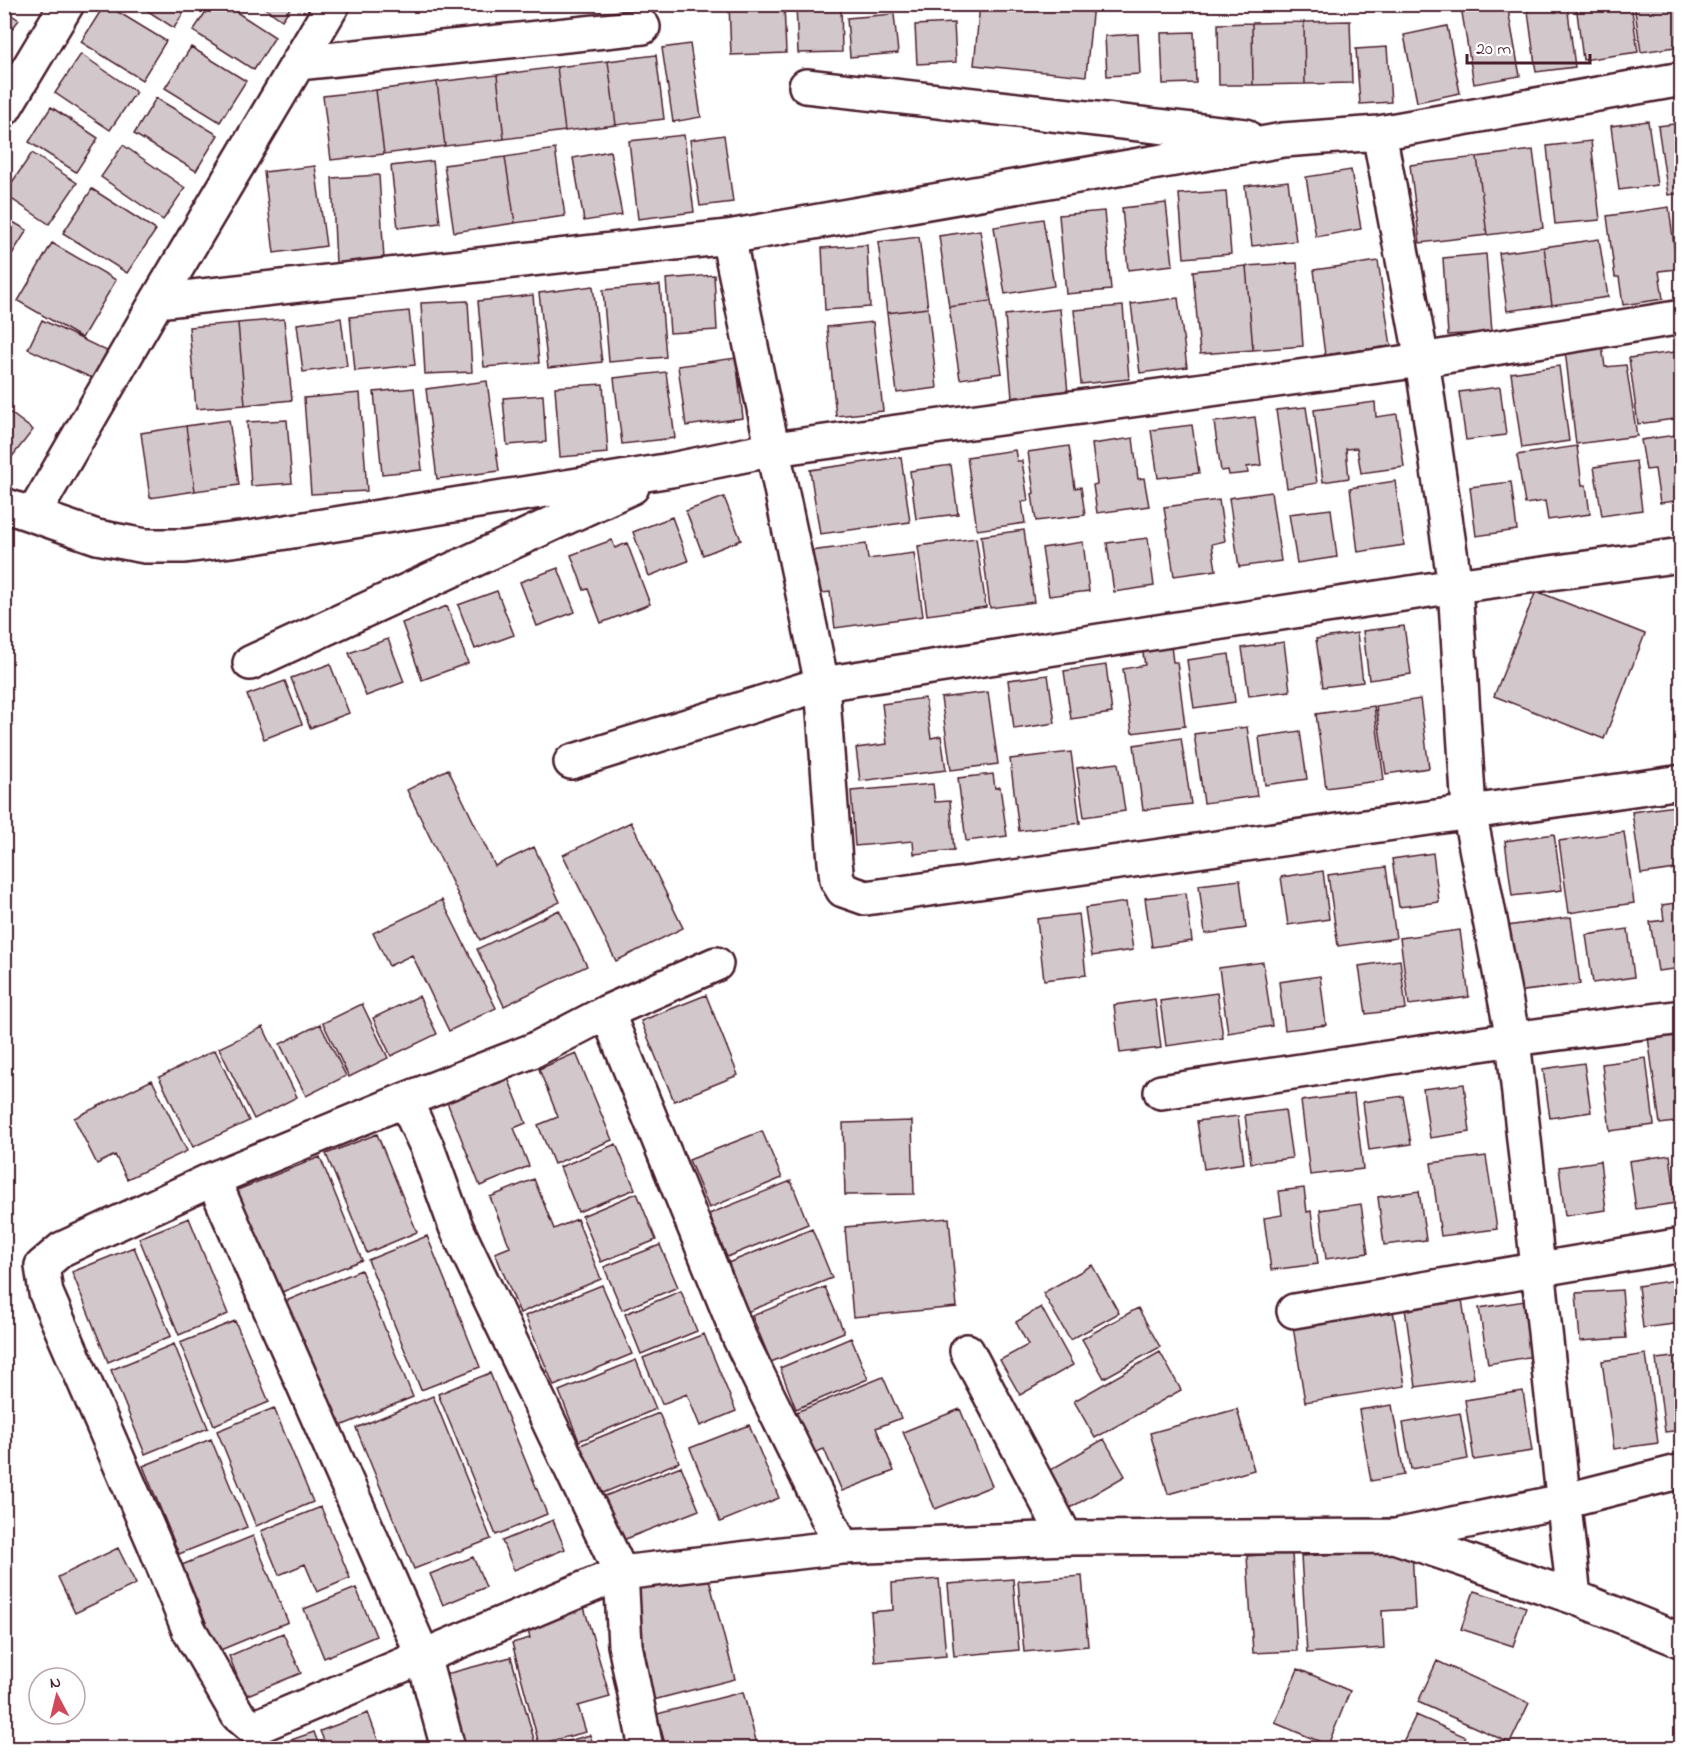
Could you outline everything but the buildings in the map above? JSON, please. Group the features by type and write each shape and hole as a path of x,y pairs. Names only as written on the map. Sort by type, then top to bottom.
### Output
{"street":[{"path":"4,109 67,4"},
{"path":"333,4 157,301 19,510 97,537 145,546 185,546 267,535 671,470 774,449 1422,360 1682,317"},
{"path":"298,63 643,27"},
{"path":"157,301 728,237 1283,140 1379,133 1682,79"},
{"path":"806,86 1283,140"},
{"path":"1379,133 1422,360 1455,586 1469,811 1513,1039 1574,1597"},
{"path":"728,237 822,684 837,880 843,890 866,898 1682,782"},
{"path":"250,663 671,470"},
{"path":"571,762 822,684 1455,586 1682,555"},
{"path":"716,964 608,1012 534,1050 213,1179 62,1249 42,1266 46,1293 189,1630 238,1715 252,1727 621,1573 842,1547 1066,1538 1394,1536 1563,1501 1682,1471"},
{"path":"608,1012 740,1339 842,1547"},
{"path":"1161,1092 1513,1039 1682,1017"},
{"path":"405,1100 427,1147 456,1227 621,1573 625,1646 646,1749"},
{"path":"213,1179 423,1656 448,1749"},
{"path":"1293,1311 1682,1245"},
{"path":"967,1352 1066,1538"},
{"path":"1394,1536 1574,1597 1682,1641"}]}
